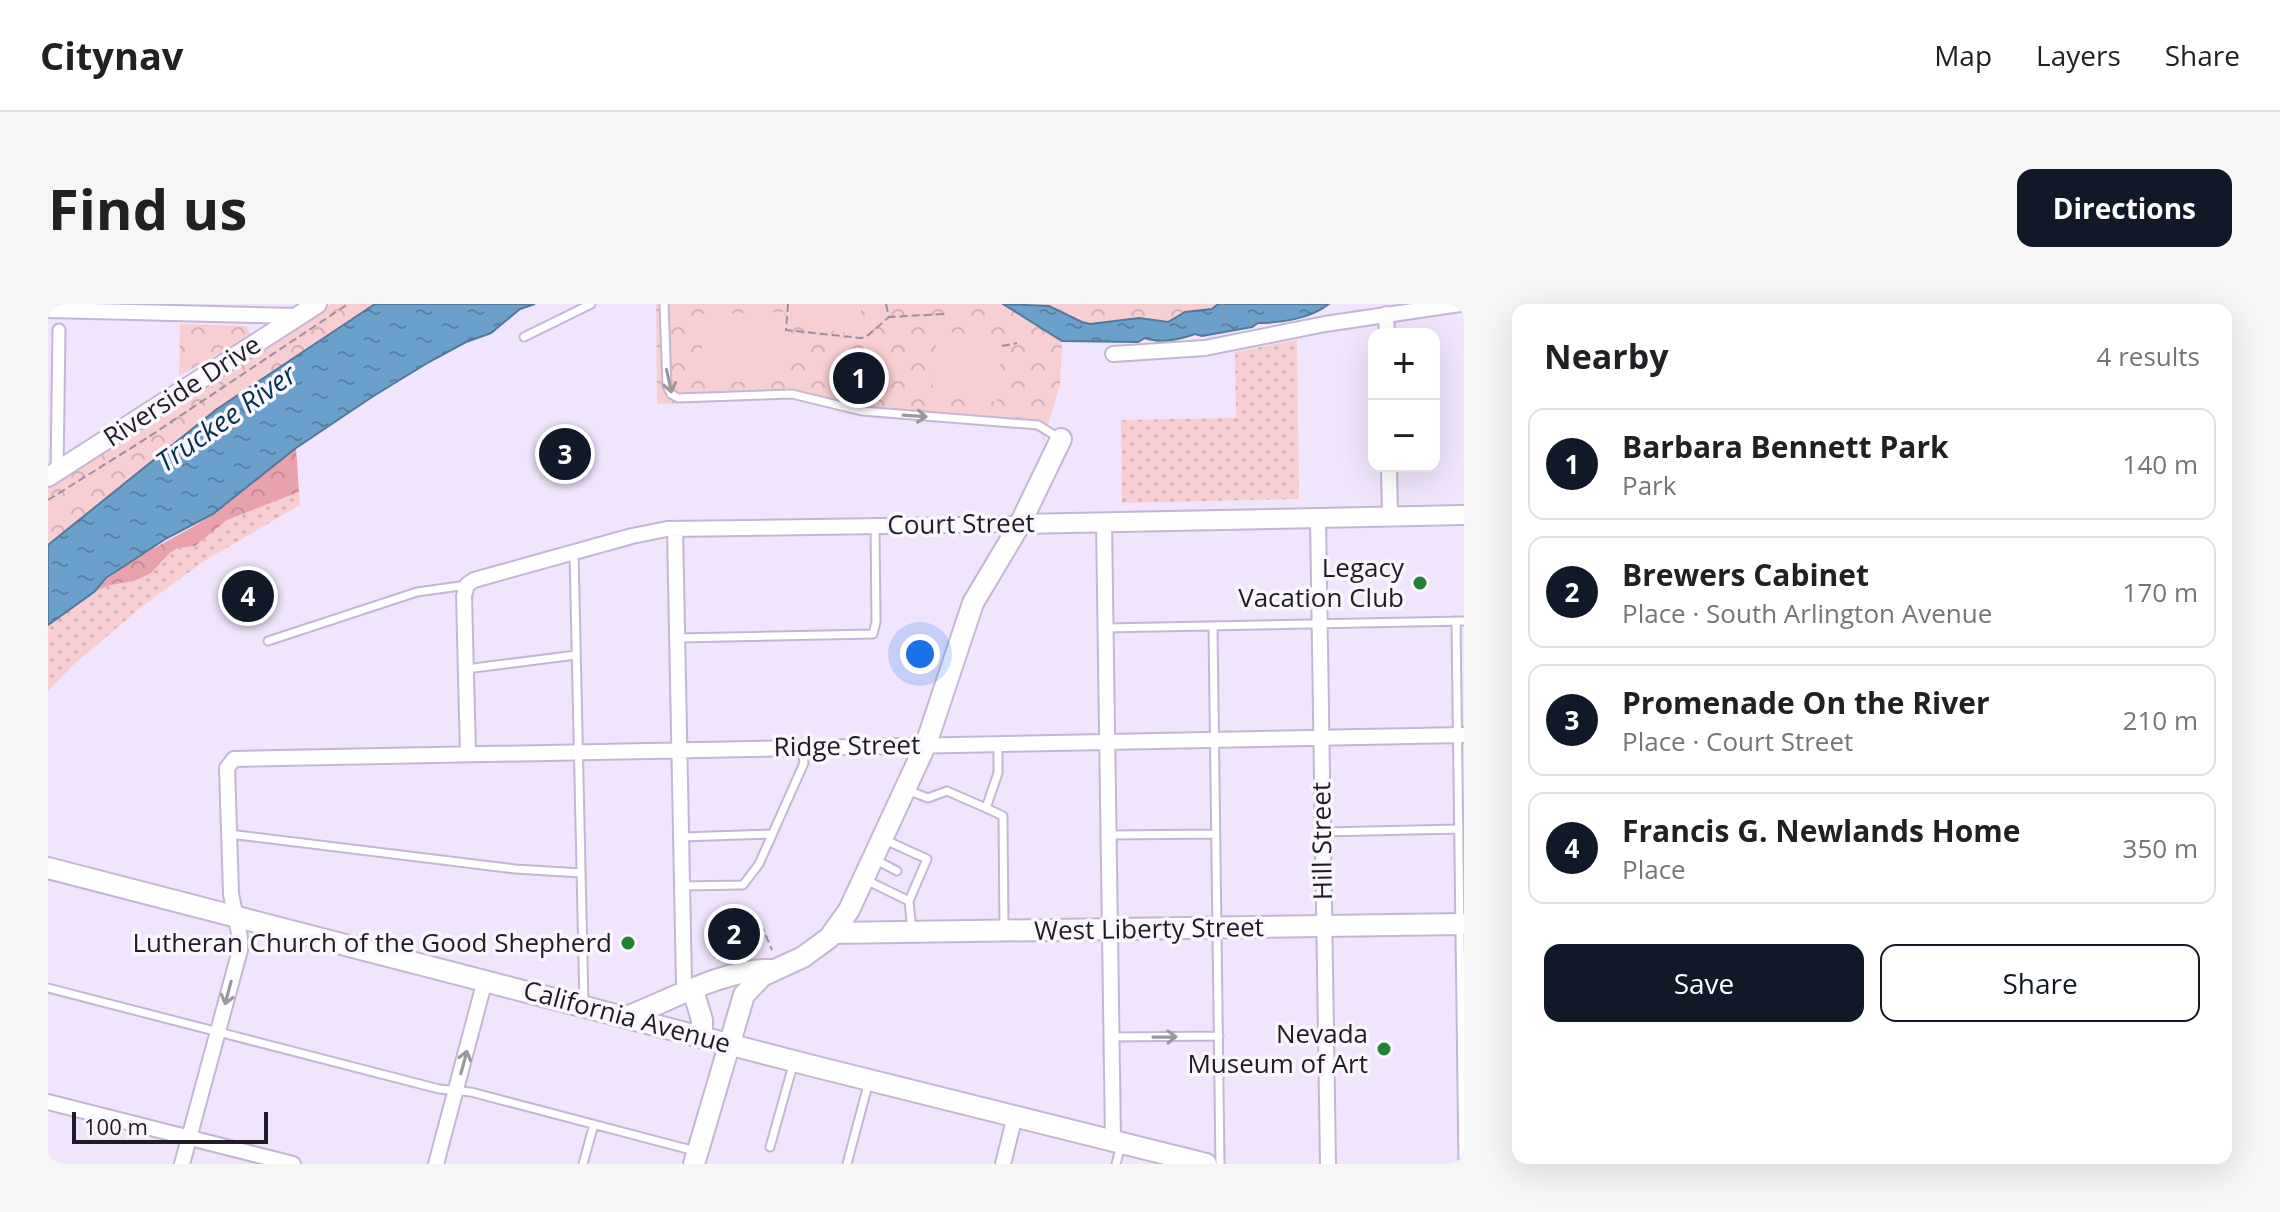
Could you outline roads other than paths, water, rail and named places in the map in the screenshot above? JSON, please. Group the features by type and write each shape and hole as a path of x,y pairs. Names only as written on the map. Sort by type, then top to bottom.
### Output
{"main road":[{"path":"629,1016 773,960 803,957 834,933 849,910 926,744 973,603 1020,524 1061,439"},
{"name":"California Avenue","path":"48,868 1206,1164"},
{"name":"West Liberty Street","path":"834,933 1462,924"},
{"path":"696,1158 744,995 773,960"},
{"path":"693,990 702,1020 702,1036"}],"street":[{"name":"Riverside Drive","path":"52,474 317,304"},
{"path":"1113,354 1205,348 1386,314 1460,304"},
{"path":"56,308 259,310 298,316"},
{"path":"1386,314 1387,328"},
{"path":"52,474 59,330"},
{"path":"1389,472 1390,516"},
{"name":"Court Street","path":"467,585 474,580 574,552 653,531 675,529 1464,515"},
{"name":"Hill Street","path":"1318,518 1328,1164"},
{"path":"1104,522 1111,1037 1117,1141"},
{"path":"675,529 684,984 693,990"},
{"path":"467,585 464,596 468,754"},
{"name":"Ridge Street","path":"229,834 227,768 231,761 238,758 1461,735"},
{"path":"182,1164 240,950 231,894 229,834"},
{"path":"436,1164 485,980"},
{"path":"48,1102 293,1164"},
{"path":"1003,1164 1015,1116"}],"lane":[{"path":"524,337 591,304"},
{"path":"664,304 667,386 671,394 678,398 792,394 862,411 1038,425 1061,439"},
{"path":"56,308 59,330"},
{"path":"677,638 873,634 876,622 875,525"},
{"path":"574,552 584,1005"},
{"path":"268,641 417,592 467,585"},
{"path":"1106,628 1460,621 1463,1164"},
{"path":"1213,626 1220,1164"},
{"path":"466,669 576,655"},
{"path":"986,808 998,773 998,742"},
{"path":"682,886 743,885 759,864 804,763 802,747"},
{"path":"905,789 928,798 947,791 1003,816 1004,932"},
{"path":"1322,832 1459,829"},
{"path":"229,834 515,869 581,873"},
{"path":"681,837 772,834"},
{"path":"1108,835 1215,834"},
{"path":"883,839 927,859 915,880 909,901 913,933"},
{"path":"873,859 897,871"},
{"path":"864,879 909,901"},
{"path":"48,988 439,1089 471,1092 594,1124 696,1158"},
{"path":"1111,1037 1219,1036"},
{"path":"770,1147 794,1061"},
{"path":"847,1164 869,1079"},
{"path":"583,1164 594,1124"},
{"path":"1116,1164 1117,1141"}],"water":[{"name":"Truckee River","path":"375,304 535,304 520,309 491,333 466,342 372,397 296,448 213,514 167,538 106,578 94,592 48,625 48,545 217,409"},
{"path":"1003,304 1049,306 1090,324 1139,318 1168,322 1185,312 1212,309 1218,304 1329,304 1295,319 1258,323 1252,327 1202,336 1195,334 1164,341 1145,338 1138,342 1062,341"}],"place":[{"name":"Barbara Bennett Park","path":"859,378"},
{"name":"Promenade On the River","path":"565,454"},
{"name":"Legacy Vacation Club","path":"1420,583"},
{"name":"Francis G. Newlands Home","path":"248,596"},
{"name":"Brewers Cabinet","path":"734,934"},
{"name":"Lutheran Church of the Good Shepherd","path":"628,943"},
{"name":"Nevada Museum of Art","path":"1384,1049"}]}
